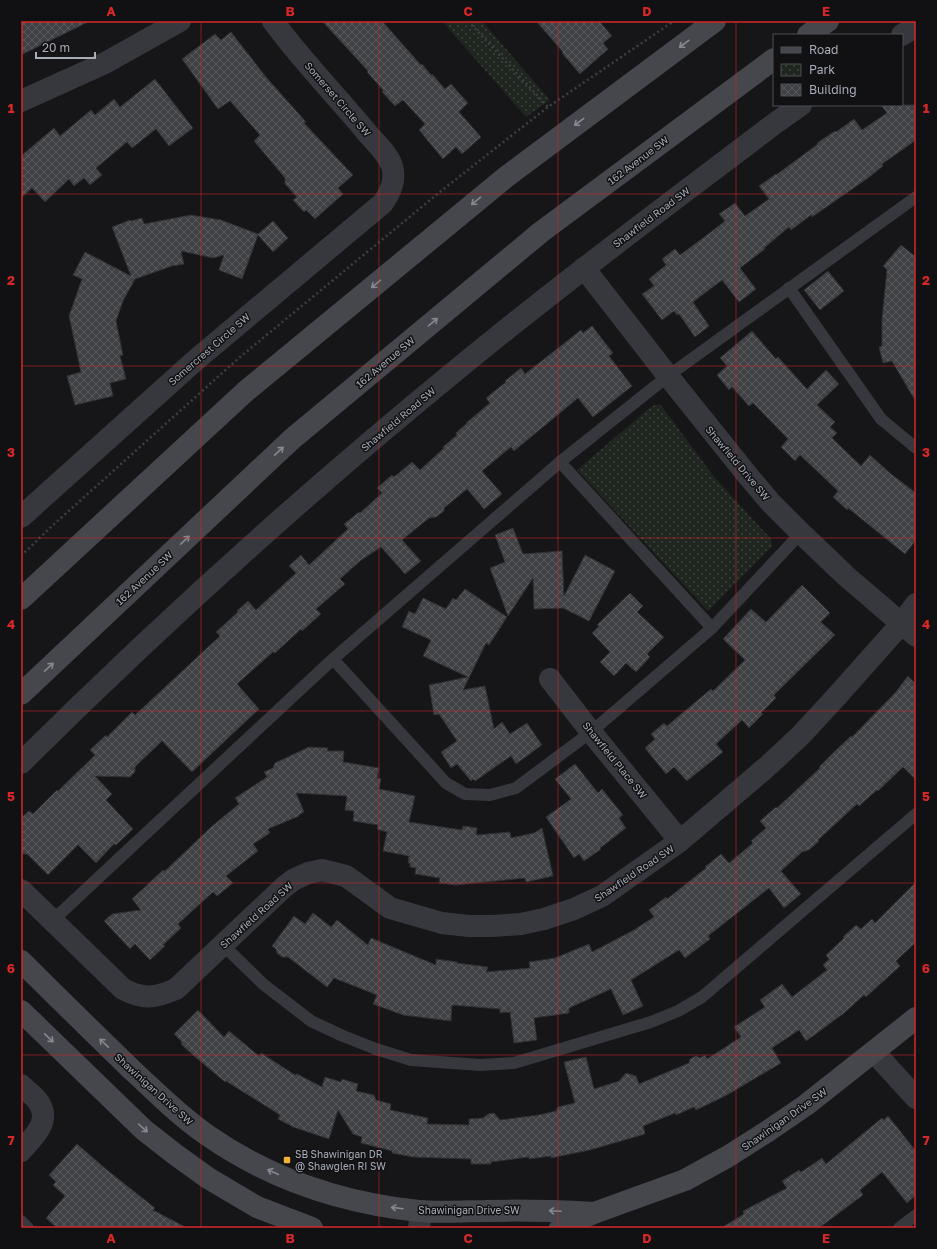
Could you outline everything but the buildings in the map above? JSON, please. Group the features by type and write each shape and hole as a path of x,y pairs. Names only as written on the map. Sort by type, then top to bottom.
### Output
{"main road":[{"path":"21,599 258,381 506,177 715,21"},
{"path":"809,34 828,21"},
{"name":"162 Avenue SW","path":"21,694 292,438 541,232 773,60"},
{"name":"Shawinigan Drive SW","path":"21,962 162,1099 205,1134 266,1170 304,1186 350,1200 379,1206 420,1220 537,1210 594,1213"},
{"path":"21,1011 144,1130 176,1155 208,1178 257,1207 312,1228"},
{"name":"Shawinigan Drive SW","path":"560,1228 594,1213 685,1180 727,1157 806,1105 916,1018"}],"street":[{"path":"21,101 105,63 180,21"},
{"name":"Somerset Circle SW","path":"273,21 291,45 389,158 392,165 394,181"},
{"path":"903,35 916,26"},
{"name":"Shawfield Road SW","path":"21,763 191,599 273,525 460,366 584,268 800,106"},
{"name":"Somercrest Circle SW","path":"21,517 198,358 383,203 391,191 394,181"},
{"name":"Shawfield Drive SW","path":"584,268 748,477 801,533 846,576 908,630"},
{"name":"Shawfield Road SW","path":"21,890 123,988 133,994 144,997 157,997 176,988 284,887 293,880 315,871 322,870 346,876 390,908 442,923 492,926 522,924 544,920 574,909 602,896 680,840 769,765 801,736 908,630 916,604"},
{"name":"Shawfield Place SW","path":"550,679 591,732 680,840"},
{"path":"874,1052 916,1098"},
{"path":"21,1085 37,1100 44,1118 38,1132 21,1151"}],"lane":[{"path":"52,921 333,659 560,462 668,376 916,197"},
{"path":"789,288 881,419 916,448"},
{"path":"560,462 712,628"},
{"path":"333,659 446,783 465,794 490,795 516,788 591,732 712,628 801,533"},
{"path":"222,945 263,984 311,1022 343,1036 376,1049 411,1060 480,1065 514,1063 651,1022 678,1011 702,997 916,814"},
{"path":"899,1228 916,1215"},
{"path":"21,1221 28,1228"}],"path":[{"path":"468,21 548,108"},
{"path":"21,556 52,526 240,357 441,191 548,108 674,21"}],"green space":[{"path":"442,21 482,21 550,100 526,117"},
{"path":"660,404 715,478 771,539 772,546 708,611 577,470 652,406"}],"place":[{"name":"SB Shawinigan DR @ Shawglen RI SW","path":"287,1160"}]}
